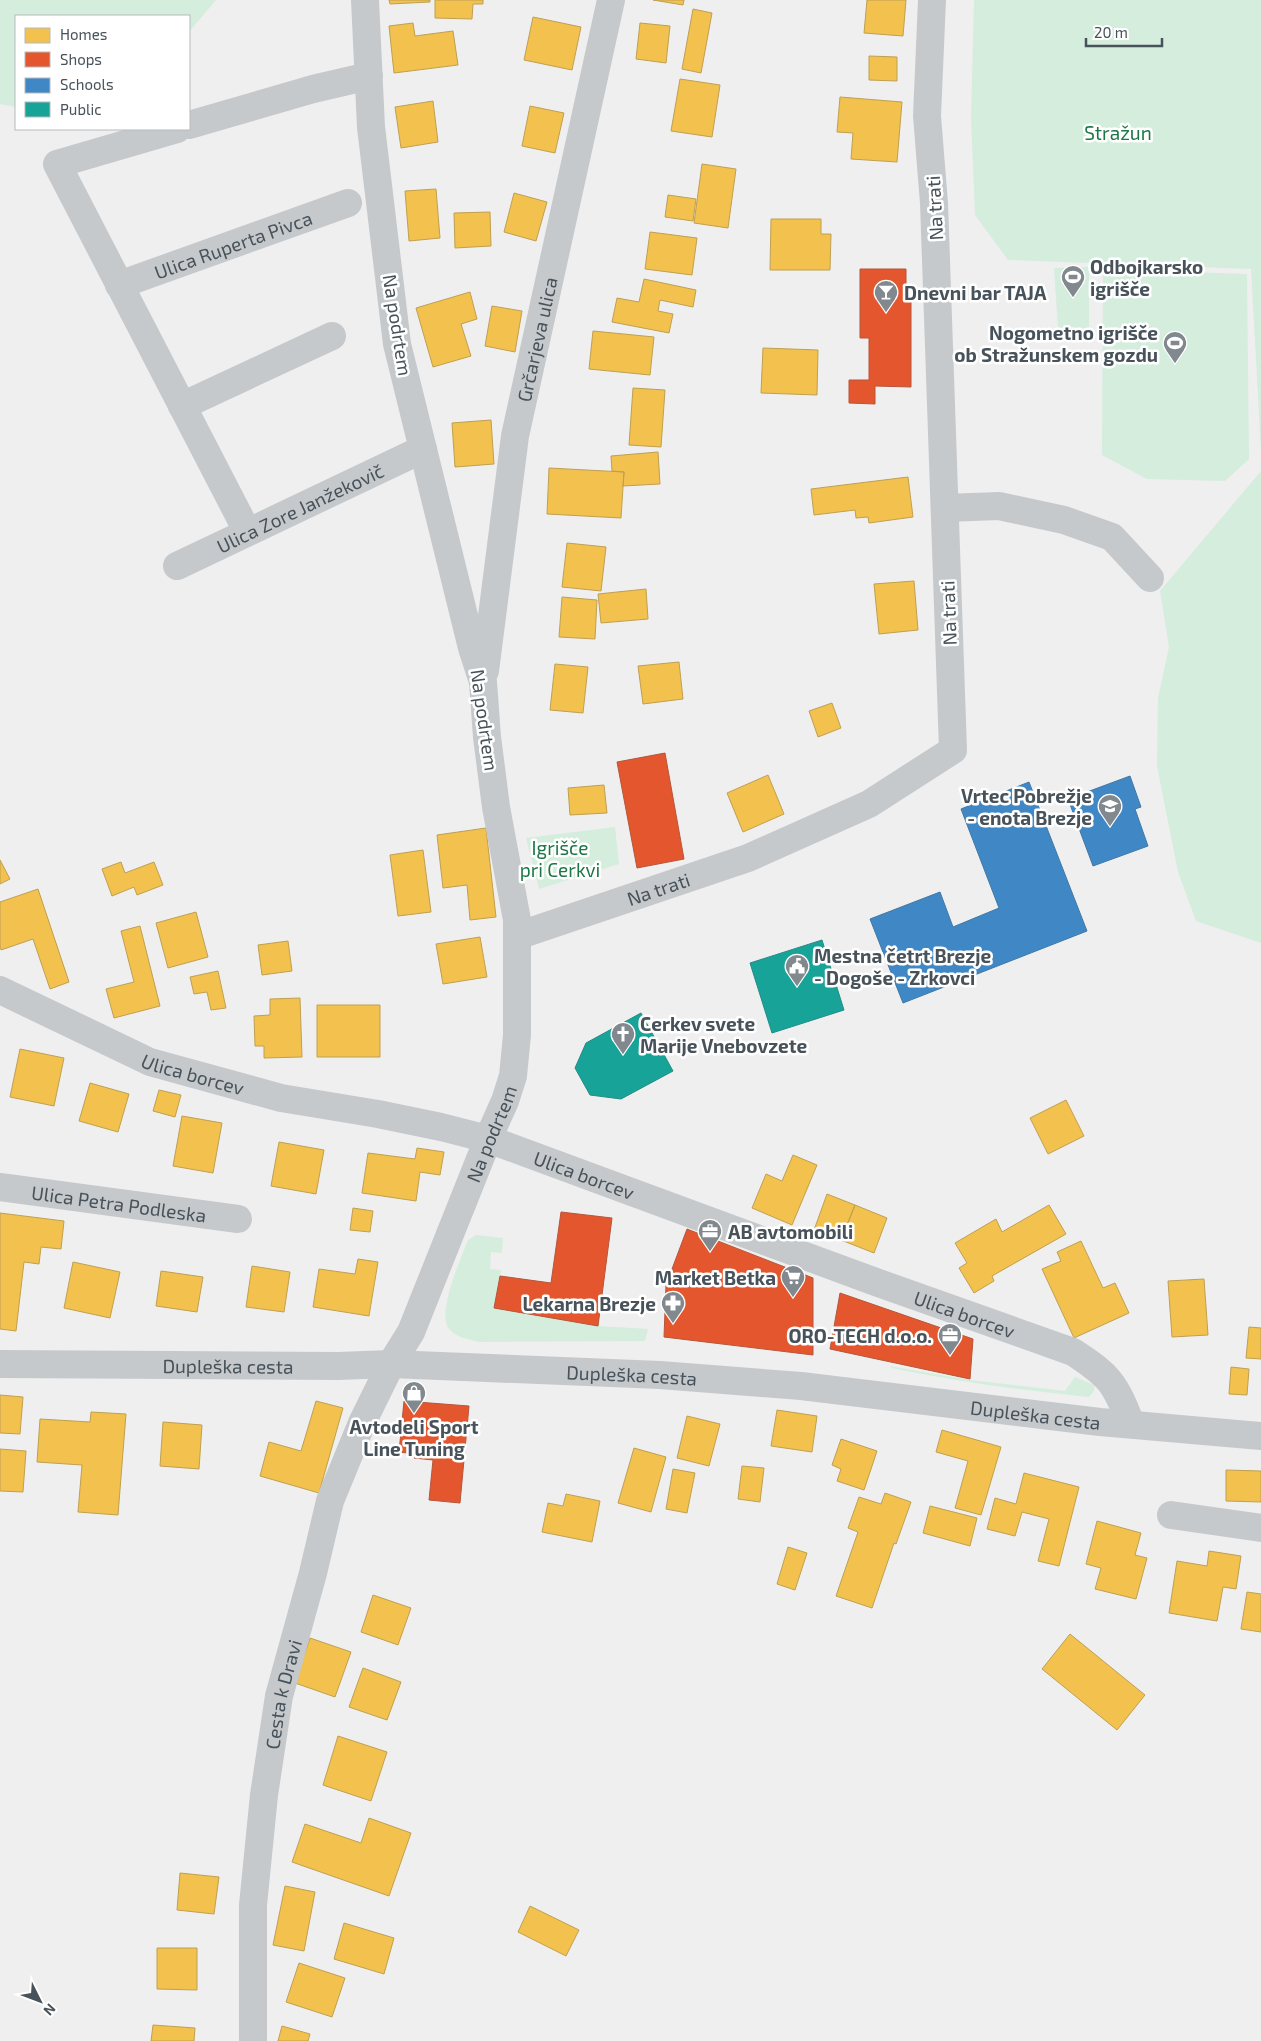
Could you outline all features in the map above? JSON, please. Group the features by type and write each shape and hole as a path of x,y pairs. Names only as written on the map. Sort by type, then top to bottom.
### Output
{"street":[{"name":"Na podrtem","path":"365,0 371,126 397,344 472,648 483,682 488,746 496,807 517,920 517,1035 513,1076 505,1102 488,1139 411,1332 391,1364"},
{"name":"Grčarjeva ulica","path":"483,682 515,436 611,0"},
{"name":"Na trati","path":"517,936 748,858 869,804 953,750 934,203 927,116 932,0"},
{"path":"190,125 313,89 369,76"},
{"path":"175,130 57,164 247,531"},
{"name":"Ulica Ruperta Pivca","path":"119,285 348,203"},
{"path":"182,406 332,336"},
{"name":"Ulica Zore Janžekovič","path":"177,566 247,531 423,449"},
{"path":"945,508 999,506 1064,520 1112,537 1150,578"},
{"name":"Ulica borcev","path":"3,994 150,1062 281,1098 441,1126 488,1139 649,1200 1073,1352 1099,1368 1111,1381 1121,1398 1131,1424"},
{"name":"Ulica Petra Podleska","path":"0,1187 238,1219"},
{"name":"Dupleška cesta","path":"0,1364 319,1366 391,1364 660,1375 801,1386 1032,1414 1261,1436"},
{"name":"Cesta k Dravi","path":"252,2041 253,1905 264,1795 279,1696 313,1574 330,1501 362,1423 391,1364"},
{"path":"1171,1515 1261,1528"}],"green space":[{"path":"0,0 216,0 190,31 190,15 15,15 15,107 0,104"},
{"name":"Stražun","path":"974,0 1261,0 1261,452 1251,269 1008,260 975,215 971,118"},
{"name":"Odbojkarsko igrišče","path":"1089,267 1089,329 1058,328 1054,268"},
{"name":"Nogometno igrišče ob Stražunskem gozdu","path":"1103,269 1247,274 1249,459 1225,481 1147,479 1102,455"},
{"path":"1261,471 1261,943 1196,921 1178,872 1157,766 1158,698 1169,647 1160,591"},
{"name":"Igrišče pri Cerkvi","path":"615,827 619,864 539,889 526,838"},
{"path":"476,1235 503,1238 502,1253 491,1252 490,1269 501,1270 494,1308 598,1326 648,1329 645,1341 479,1342 456,1335 446,1323 447,1300 468,1240"},
{"path":"889,1366 970,1380 1065,1391 1075,1377 1094,1385 1094,1391 1089,1397 1039,1391 941,1377"}],"building: Homes":[{"path":"389,0 430,0 430,2 390,4"},
{"path":"435,0 483,0 483,4 473,4 472,19 435,18"},
{"path":"653,0 684,0 683,5"},
{"path":"867,0 906,0 903,36 864,33"},
{"path":"693,9 712,13 701,73 682,69"},
{"path":"533,17 581,27 572,70 524,60"},
{"path":"413,23 415,36 453,31 458,65 394,73 389,26"},
{"path":"640,23 670,26 666,63 636,59"},
{"path":"869,56 897,57 897,81 869,80"},
{"path":"680,79 720,85 712,137 671,131"},
{"path":"840,97 902,102 897,162 851,159 853,133 837,132"},
{"path":"433,101 438,142 401,148 395,107"},
{"path":"530,106 564,113 555,153 522,146"},
{"path":"702,164 736,169 728,228 694,223"},
{"path":"436,189 440,238 409,241 405,191"},
{"path":"514,193 547,202 536,241 504,232"},
{"path":"668,195 696,199 693,221 665,217"},
{"path":"490,212 491,246 455,248 454,213"},
{"path":"771,219 821,219 821,234 831,234 830,270 770,270"},
{"path":"650,232 697,238 692,275 645,269"},
{"path":"644,279 696,290 693,307 660,300 658,311 673,314 669,333 612,322 617,298 639,302"},
{"path":"470,292 477,319 461,324 471,356 433,367 416,308"},
{"path":"492,306 522,311 515,352 485,346"},
{"path":"593,331 654,337 650,375 589,369"},
{"path":"763,348 818,350 817,395 761,393"},
{"path":"633,388 665,390 661,447 629,445"},
{"path":"491,420 494,464 455,467 452,423"},
{"path":"658,452 660,484 623,486 624,472 612,471 611,456"},
{"path":"549,468 624,472 621,518 547,514"},
{"path":"908,477 913,517 869,523 868,517 856,518 855,510 814,515 811,489"},
{"path":"567,543 606,547 601,591 562,587"},
{"path":"914,581 918,630 879,634 874,584"},
{"path":"646,589 648,619 601,623 598,594"},
{"path":"562,597 597,600 595,639 559,637"},
{"path":"679,662 683,699 643,704 638,666"},
{"path":"555,664 588,667 583,713 550,710"},
{"path":"832,703 841,728 818,737 809,711"},
{"path":"768,775 784,814 743,832 727,793"},
{"path":"604,785 607,813 570,815 568,788"},
{"path":"486,828 496,917 470,920 467,885 443,888 437,835"},
{"path":"423,850 431,912 398,916 390,855"},
{"path":"0,860 10,879 0,884"},
{"path":"121,862 125,873 154,862 163,885 137,895 134,887 112,896 102,869"},
{"path":"38,889 69,982 50,989 33,939 1,950 0,946 0,902"},
{"path":"196,912 208,957 168,968 156,923"},
{"path":"140,926 160,1006 114,1018 106,989 134,982 121,931"},
{"path":"480,937 487,977 443,984 436,944"},
{"path":"288,941 292,971 262,975 258,945"},
{"path":"218,971 226,1008 211,1010 207,992 194,994 190,977"},
{"path":"300,998 302,1057 264,1058 264,1046 255,1046 254,1016 270,1015 270,999"},
{"path":"317,1005 380,1005 380,1057 317,1057"},
{"path":"20,1049 64,1058 54,1106 10,1097"},
{"path":"90,1083 129,1094 118,1132 79,1121"},
{"path":"159,1090 181,1095 175,1117 153,1111"},
{"path":"1066,1100 1084,1136 1048,1154 1030,1118"},
{"path":"182,1116 222,1123 213,1173 173,1166"},
{"path":"279,1142 324,1150 316,1194 271,1186"},
{"path":"417,1148 444,1152 440,1175 420,1172 416,1201 362,1193 368,1153 415,1159"},
{"path":"793,1155 817,1165 792,1225 752,1208 766,1174 782,1181"},
{"path":"827,1194 855,1205 841,1240 814,1230"},
{"path":"855,1205 887,1218 874,1253 841,1240"},
{"path":"1049,1205 1066,1234 992,1276 994,1281 974,1293 959,1268 967,1263 955,1243 996,1219 1002,1232"},
{"path":"353,1208 373,1211 370,1232 350,1230"},
{"path":"0,1213 64,1221 61,1249 41,1247 39,1264 24,1262 16,1331 0,1329"},
{"path":"1081,1241 1103,1288 1115,1283 1129,1313 1074,1338 1042,1269 1061,1261 1057,1252"},
{"path":"358,1259 378,1262 369,1316 313,1307 319,1269 355,1274"},
{"path":"73,1262 120,1272 110,1318 64,1308"},
{"path":"252,1266 290,1272 284,1312 246,1307"},
{"path":"161,1271 203,1277 197,1312 156,1306"},
{"path":"1204,1279 1208,1335 1172,1337 1168,1281"},
{"path":"1249,1327 1261,1328 1261,1359 1246,1358"},
{"path":"1231,1367 1249,1369 1247,1395 1229,1394"},
{"path":"0,1395 23,1397 20,1434 0,1433"},
{"path":"316,1401 343,1408 319,1493 260,1476 269,1442 301,1451"},
{"path":"777,1410 817,1416 812,1452 771,1446"},
{"path":"91,1412 126,1414 118,1515 78,1512 82,1465 37,1462 40,1419 90,1422"},
{"path":"687,1416 720,1424 709,1466 677,1458"},
{"path":"163,1422 202,1425 199,1469 160,1466"},
{"path":"942,1430 1001,1447 981,1515 955,1508 968,1461 936,1452"},
{"path":"841,1439 877,1451 864,1490 837,1481 841,1469 832,1465"},
{"path":"634,1448 666,1457 651,1512 618,1503"},
{"path":"0,1449 26,1451 23,1492 0,1491"},
{"path":"742,1466 764,1468 760,1502 738,1499"},
{"path":"673,1469 695,1473 687,1513 666,1509"},
{"path":"1226,1470 1261,1471 1261,1502 1226,1501"},
{"path":"1024,1473 1079,1487 1059,1566 1038,1561 1049,1519 1022,1512 1015,1536 987,1529 995,1498 1016,1504"},
{"path":"885,1493 911,1502 896,1544 894,1543 872,1608 836,1596 858,1532 848,1528 859,1497 881,1504"},
{"path":"566,1494 600,1501 592,1542 542,1532 548,1503 563,1506"},
{"path":"930,1506 977,1518 970,1546 923,1533"},
{"path":"1097,1521 1141,1533 1135,1555 1147,1558 1136,1599 1095,1589 1101,1568 1086,1564"},
{"path":"788,1547 807,1553 795,1590 777,1584"},
{"path":"1209,1551 1241,1556 1236,1589 1223,1587 1217,1621 1169,1613 1177,1561 1207,1566"},
{"path":"1247,1592 1261,1594 1261,1632 1241,1629"},
{"path":"373,1595 411,1608 398,1645 361,1632"},
{"path":"1070,1634 1145,1695 1117,1730 1042,1669"},
{"path":"310,1638 351,1652 335,1697 295,1683"},
{"path":"363,1668 401,1682 387,1720 349,1707"},
{"path":"338,1736 387,1752 371,1801 323,1785"},
{"path":"369,1818 411,1833 389,1896 292,1862 305,1824 361,1843"},
{"path":"180,1873 219,1877 214,1914 177,1910"},
{"path":"285,1886 315,1892 304,1951 273,1945"},
{"path":"530,1906 579,1930 566,1956 518,1932"},
{"path":"344,1923 394,1938 384,1974 334,1959"},
{"path":"157,1948 197,1948 197,1990 157,1989"},
{"path":"299,1963 345,1978 332,2017 286,2002"},
{"path":"153,2025 195,2028 194,2041 151,2041"},
{"path":"282,2026 310,2034 308,2041 278,2041"}],"building: Shops":[{"name":"Dnevni bar TAJA","path":"860,269 906,269 906,288 911,288 911,387 875,386 875,404 849,403 849,380 869,380 869,338 860,338"},
{"path":"665,753 684,859 637,868 617,762"},
{"path":"561,1212 612,1218 598,1326 494,1308 500,1276 551,1283"},
{"path":"687,1229 813,1278 813,1355 664,1337 666,1285"},
{"path":"840,1293 973,1339 970,1379 830,1349"},
{"path":"404,1401 469,1406 460,1503 429,1500 433,1460 414,1458 415,1454 399,1452"}],"building: Schools":[{"name":"Vrtec Pobrežje - enota Brezje","path":"1130,776 1141,807 1135,809 1148,846 1093,866 1068,799"},
{"path":"1029,782 1087,931 903,1003 870,919 940,892 953,927 999,908 961,809"}],"building: Public":[{"name":"Mestna četrt Brezje - Dogoše - Zrkovci","path":"822,940 844,1010 772,1033 750,963"},
{"name":"Cerkev svete Marije Vnebovzete","path":"641,1013 673,1071 621,1099 590,1095 575,1068 586,1043"}],"place":[{"name":"Odbojkarsko igrišče","path":"1073,298"},
{"name":"Dnevni bar TAJA","path":"886,313"},
{"name":"Nogometno igrišče ob Stražunskem gozdu","path":"1175,364"},
{"name":"Vrtec Pobrežje - enota Brezje","path":"1110,827"},
{"name":"Mestna četrt Brezje - Dogoše - Zrkovci","path":"797,987"},
{"name":"Cerkev svete Marije Vnebovzete","path":"623,1055"},
{"name":"AB avtomobili","path":"710,1252"},
{"name":"Market Betka","path":"793,1298"},
{"name":"Lekarna Brezje","path":"673,1324"},
{"name":"ORO-TECH d.o.o.","path":"950,1356"},
{"name":"Avtodeli Sport Line Tuning","path":"414,1414"}]}
